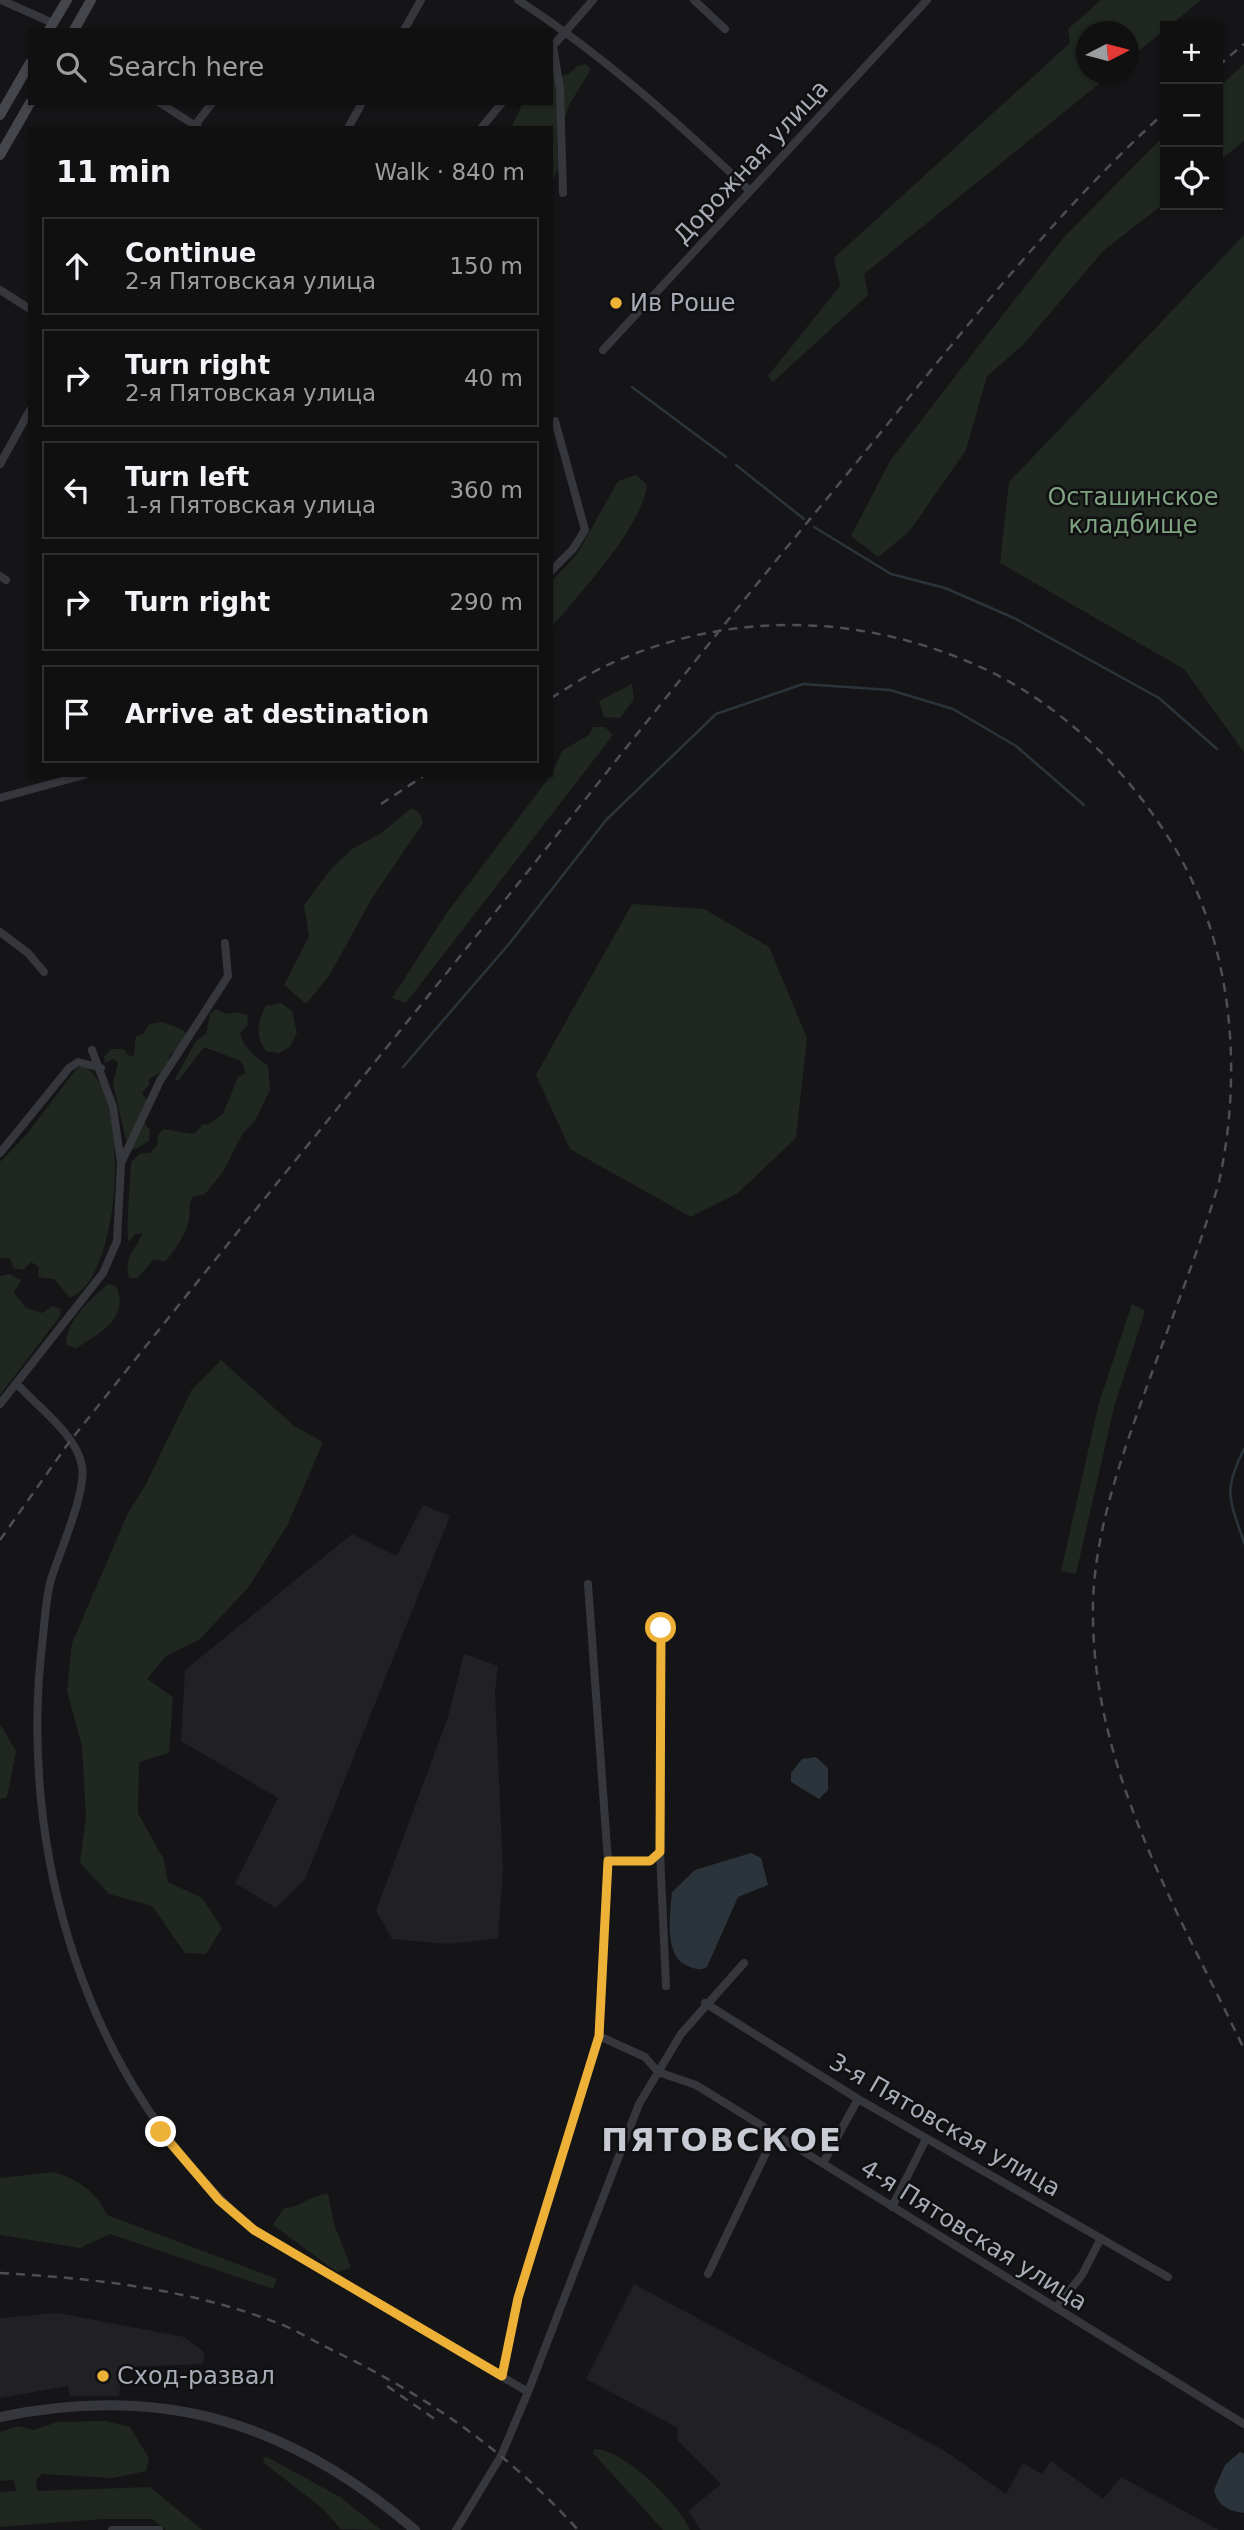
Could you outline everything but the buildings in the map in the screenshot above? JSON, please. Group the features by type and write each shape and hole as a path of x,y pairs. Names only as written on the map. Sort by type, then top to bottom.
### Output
{"main road":[{"path":"51,26 67,0"},
{"path":"75,28 91,0"},
{"path":"0,115 28,66"},
{"path":"0,155 29,105"}],"street":[{"path":"1,0 51,26"},
{"path":"405,28 421,0"},
{"path":"519,0 566,31 661,106 749,190"},
{"path":"553,46 593,0"},
{"path":"694,0 724,29"},
{"path":"909,0 918,8"},
{"name":"Дорожная улица","path":"603,350 927,0"},
{"path":"553,52 560,90 563,193"},
{"path":"163,105 194,126"},
{"path":"197,126 211,105"},
{"path":"349,126 361,105"},
{"path":"483,126 500,105"},
{"path":"0,290 28,308"},
{"path":"0,464 28,414"},
{"path":"553,569 573,549 585,530 555,421"},
{"path":"0,798 77,777"},
{"path":"0,932 28,953 44,972"},
{"path":"121,1163 160,1081 228,976 225,943"},
{"path":"0,1404 111,1258 121,1204 121,1163 113,1107 101,1068 92,1050"},
{"path":"0,1153 69,1068 78,1062 101,1068"},
{"path":"17,1384 70,1441 82,1463 80,1488 49,1586 42,1647 37,1762 53,1881 69,1941 108,2042 161,2132 219,2200 245,2223 316,2269 528,2392"},
{"path":"502,2376 518,2298 599,2036 608,1861 588,1584"},
{"path":"661,1628 660,1852 666,1986"},
{"path":"608,1861 650,1861 660,1852"},
{"path":"456,2530 501,2456 639,2104 681,2034 705,2003 744,1963"},
{"name":"3-я Пятовская улица","path":"705,2003 858,2099 1168,2277"},
{"name":"4-я Пятовская улица","path":"599,2036 645,2057 658,2071 696,2085 1230,2418 1244,2424"},
{"path":"823,2163 858,2099"},
{"path":"708,2274 775,2134"},
{"path":"892,2207 926,2138"},
{"path":"1056,2308 1082,2275 1101,2238"},
{"path":"0,2417 73,2406 112,2406 161,2408 240,2425 302,2451 349,2478 415,2530"},
{"path":"112,2530 159,2530"}],"shaded area":[{"path":"423,1505 450,1516 305,1879 276,1908 235,1883 278,1798 181,1741 185,1670 352,1534 397,1556"},
{"path":"464,1654 498,1666 495,1692 503,1871 498,1938 449,1944 392,1939 376,1911 448,1717"},
{"path":"816,1757 828,1768 828,1790 819,1799 791,1782 791,1773 802,1759"},
{"path":"751,1853 761,1858 768,1885 738,1897 707,1967 696,1969 686,1965 679,1960 671,1943 672,1892 695,1870"},
{"path":"634,2284 945,2451 1006,2494 1023,2463 1042,2474 1051,2461 1103,2499 1121,2477 1219,2530 701,2530 688,2511 721,2484 677,2440 678,2428 586,2379"},
{"path":"58,2313 184,2337 205,2353 203,2364 122,2367 119,2396 70,2396 68,2386 0,2398 0,2318"},
{"path":"1240,2452 1244,2454 1244,2513 1224,2507 1214,2490 1225,2465"}],"green space":[{"path":"1101,0 1201,0 1175,21 1160,21 1160,34 1139,51 1139,21 1077,21"},
{"path":"1076,22 1076,84 1099,84 864,274 868,295 773,382 768,376 840,286 834,258 1070,43 1068,29"},
{"path":"586,64 591,69 569,105 557,146 559,166 553,180 553,126 512,126 522,105 553,105 553,74 565,75 577,66"},
{"path":"1244,64 1244,141 1223,158 1223,84"},
{"path":"1160,140 1160,207 1104,250 1023,345 987,376 966,450 909,532 878,557 851,536 890,461 1065,236"},
{"name":"Осташинское кладбище","path":"1244,235 1244,752 1184,669 1000,563 1009,482"},
{"path":"636,475 647,485 643,502 608,559 553,626 553,580 577,554 618,481"},
{"path":"632,684 634,699 620,718 604,717 599,701"},
{"path":"593,727 605,727 613,735 406,1003 392,998 446,914 549,777 553,777 553,771 563,750 589,735"},
{"path":"412,808 420,814 423,823 372,898 329,976 306,1004 284,985 309,936 304,905 331,869 352,849 380,834"},
{"path":"632,904 704,909 769,947 807,1038 796,1138 738,1193 691,1217 570,1149 536,1075"},
{"path":"281,1003 292,1011 297,1033 290,1047 279,1053 266,1051 258,1029 261,1018 266,1006"},
{"path":"215,1009 227,1014 236,1012 247,1015 248,1025 240,1033 241,1038 251,1052 268,1065 270,1090 255,1121 243,1133 223,1172 205,1194 193,1197 185,1231 166,1261 153,1260 138,1278 129,1278 129,1258 142,1233 135,1234 129,1242 131,1162 141,1153 150,1153 158,1144 157,1137 163,1129 194,1134 203,1124 207,1125 223,1114 238,1077 246,1073 241,1061 204,1047 178,1081 175,1079 196,1041 206,1034 210,1014"},
{"path":"163,1022 183,1030 187,1036 181,1049 170,1054 165,1070 149,1079 149,1085 142,1093 149,1103 143,1121 150,1130 149,1141 136,1149 128,1149 113,1083 118,1063 114,1059 105,1063 104,1057 111,1049 123,1049 129,1056 134,1056 136,1036 143,1034 149,1024"},
{"path":"84,1066 99,1083 109,1110 114,1145 114,1184 110,1222 101,1257 88,1283 70,1298 54,1279 38,1277 39,1267 31,1262 23,1270 13,1268 10,1258 0,1258 0,1162 27,1134 77,1068"},
{"path":"9,1274 21,1280 14,1293 26,1308 42,1313 53,1306 60,1309 61,1315 0,1395 0,1276"},
{"path":"108,1284 116,1286 119,1297 119,1307 111,1323 76,1348 66,1345 70,1327 75,1319"},
{"path":"1132,1304 1145,1311 1114,1407 1076,1574 1061,1571 1099,1403"},
{"path":"221,1360 294,1426 323,1442 288,1524 248,1588 199,1640 166,1656 147,1679 173,1697 169,1753 139,1762 138,1813 164,1860 168,1882 202,1898 222,1928 206,1954 185,1953 152,1906 109,1894 80,1863 86,1817 82,1746 67,1691 72,1643 128,1513 145,1486 191,1391"},
{"path":"0,1724 16,1751 7,1797 0,1799"},
{"path":"54,2172 92,2193 107,2215 277,2279 273,2289 110,2234 80,2248 0,2235 0,2178"},
{"path":"328,2194 334,2224 351,2268 337,2272 273,2225 284,2208"},
{"path":"106,2421 130,2427 149,2458 146,2471 113,2478 42,2474 36,2480 37,2491 150,2487 202,2530 166,2530 152,2519 103,2519 0,2527 0,2492 16,2491 14,2480 0,2481 0,2432 18,2426 34,2430 57,2422"},
{"path":"594,2449 620,2458 649,2479 674,2506 690,2530 663,2530 593,2453"},
{"path":"267,2457 340,2497 381,2530 341,2529 322,2508 264,2463 263,2458"}],"waterway":[{"path":"632,387 726,457"},
{"path":"736,465 804,519"},
{"path":"814,527 891,574 945,588 1014,618 1159,698 1217,749"},
{"path":"403,1067 509,944 606,820 716,714 803,684 890,690 953,709 1016,746 1084,805"},
{"path":"1244,1449 1231,1486 1232,1506 1244,1543"}],"railway":[{"path":"1223,62 1244,44"},
{"path":"0,1540 70,1441 941,358 1071,206 1160,117"},
{"path":"553,697 604,667 656,646 700,634 745,627 835,627 880,634 925,646 1000,676 1029,693 1082,734 1106,757 1149,809 1190,876 1219,960 1227,1004 1231,1049 1227,1139 1210,1212 1119,1466 1100,1543 1093,1595 1093,1621 1098,1678 1109,1734 1125,1788 1168,1894 1244,2049"},
{"path":"381,804 422,777"},
{"path":"0,2273 105,2282 174,2293 242,2311 290,2328 367,2367 433,2406 523,2475 578,2530"},
{"path":"387,2386 439,2422"}],"place":[{"name":"Ив Роше","path":"616,303"},
{"name":"Сход-развал","path":"103,2376"}],"district":[{"name":"ПЯТОВСКОЕ","path":"722,2140"}],"route":[{"path":"161,2132 219,2200 254,2230 316,2269 502,2376 518,2298 599,2036 608,1861 650,1861 660,1852 661,1628"}]}
